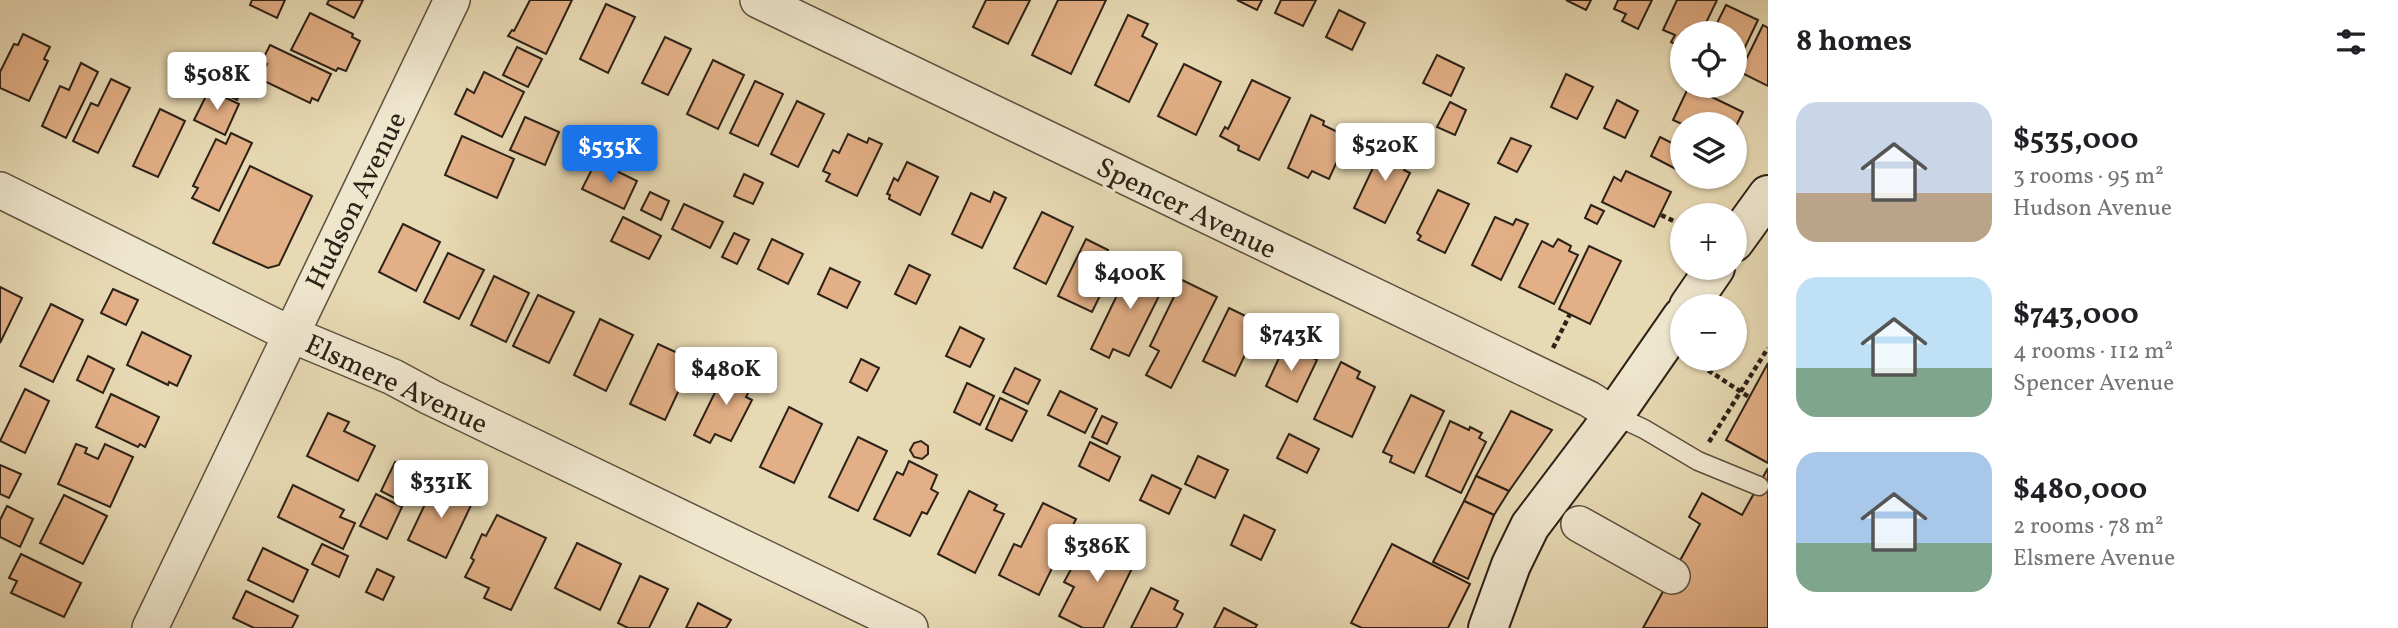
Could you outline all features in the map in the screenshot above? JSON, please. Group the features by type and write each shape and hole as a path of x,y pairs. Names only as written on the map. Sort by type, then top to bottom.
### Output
{"street":[{"name":"Hudson Avenue","path":"149,628 452,0"},
{"name":"Spencer Avenue","path":"758,0 1589,399 1614,415"},
{"name":"Elsmere Avenue","path":"0,191 290,334 393,377 910,628"},
{"path":"1494,626 1511,565 1530,526 1614,415 1670,334"},
{"path":"1578,524 1672,576"}],"lane":[{"path":"1614,415 1699,461 1759,486"}],"path":[{"path":"1661,215 1670,219"},
{"path":"1553,350 1570,314"},
{"path":"1699,461 1768,348"},
{"path":"1710,371 1749,397"}],"building":[{"path":"252,0 285,0 277,18 250,5"},
{"path":"329,0 363,0 354,18 327,4"},
{"path":"530,0 572,0 546,54 508,36 514,31"},
{"path":"986,0 1030,0 1008,44 973,27"},
{"path":"1058,0 1106,0 1071,74 1032,55"},
{"path":"1237,0 1262,0 1257,10"},
{"path":"1281,0 1316,0 1303,26 1275,13"},
{"path":"1566,0 1591,0 1586,10"},
{"path":"1618,0 1652,0 1638,29 1622,21 1626,14 1614,9"},
{"path":"1677,0 1717,0 1707,21 1670,21 1670,33 1663,30"},
{"path":"606,4 635,17 608,73 580,59"},
{"path":"1726,5 1758,20 1747,43 1747,21 1718,21"},
{"path":"1339,10 1365,23 1352,50 1326,37"},
{"path":"310,13 353,34 352,37 360,41 346,71 338,68 336,71 291,50"},
{"path":"1128,15 1148,24 1142,36 1157,44 1129,102 1095,85"},
{"path":"1763,25 1768,28 1768,86 1747,76 1747,58"},
{"path":"23,34 50,47 44,59 48,61 29,101 0,88 0,72 14,44 18,45"},
{"path":"665,37 691,49 668,95 642,83"},
{"path":"270,45 331,74 318,101 312,98 310,103 260,79 267,64 262,61"},
{"path":"517,47 542,59 528,87 503,75"},
{"path":"1437,55 1464,68 1451,96 1423,83"},
{"path":"224,60 250,73 237,100 210,87"},
{"path":"713,60 744,75 718,129 687,114"},
{"path":"81,63 98,72 66,138 42,126 60,86 69,90"},
{"path":"1184,64 1221,82 1196,135 1158,116"},
{"path":"484,72 524,92 502,137 455,114 467,89 474,93"},
{"path":"1566,74 1593,87 1577,119 1551,107"},
{"path":"111,79 130,88 98,153 73,141 91,103 98,106"},
{"path":"1252,80 1290,98 1259,160 1238,150 1239,146 1220,136 1225,127 1228,129"},
{"path":"755,81 783,94 758,146 730,133"},
{"path":"209,90 239,104 225,135 194,120"},
{"path":"1683,98 1714,98 1743,112 1677,112"},
{"path":"1617,100 1638,111 1625,138 1604,128"},
{"path":"797,101 824,114 798,167 771,154"},
{"path":"1450,102 1466,110 1455,135 1437,127"},
{"path":"160,109 185,121 158,177 133,166"},
{"path":"1311,115 1324,121 1323,125 1348,137 1329,179 1312,171 1308,178 1288,168"},
{"path":"525,117 559,132 545,165 510,150"},
{"path":"231,133 252,143 219,211 192,198 198,188 193,186 216,139 226,144"},
{"path":"848,134 867,143 869,138 882,144 857,196 826,181 830,174 823,171 833,150 839,153"},
{"path":"462,136 514,159 497,198 445,175"},
{"path":"1660,137 1670,142 1670,166 1651,156"},
{"path":"1511,138 1531,146 1517,172 1498,163"},
{"path":"1396,143 1413,151 1404,170 1410,173 1385,223 1354,208 1383,149 1391,152"},
{"path":"596,161 637,181 624,209 582,189"},
{"path":"907,162 938,177 920,215 889,199 890,195 887,194 894,178 898,181"},
{"path":"250,166 312,196 279,265 268,268 213,243"},
{"path":"1626,171 1671,192 1654,227 1602,202 1614,177 1621,181"},
{"path":"744,174 763,183 753,204 734,196"},
{"path":"1438,190 1469,204 1445,253 1418,240 1421,236 1417,233"},
{"path":"650,192 669,201 661,220 641,210"},
{"path":"994,192 1006,198 982,248 952,234 971,193 990,202"},
{"path":"684,204 723,222 710,248 672,229"},
{"path":"1591,205 1604,211 1597,224 1585,218"},
{"path":"1042,212 1073,227 1046,284 1014,268"},
{"path":"623,217 661,236 649,259 611,241"},
{"path":"1495,217 1513,225 1516,219 1528,224 1501,280 1472,265"},
{"path":"403,224 440,242 416,291 379,272"},
{"path":"734,233 749,240 737,264 722,257"},
{"path":"772,239 803,254 788,284 758,269"},
{"path":"1086,239 1108,250 1104,258 1116,263 1092,312 1058,296"},
{"path":"1558,239 1571,246 1569,251 1578,255 1554,304 1519,287 1542,241 1553,247"},
{"path":"1589,246 1621,261 1590,324 1559,309"},
{"path":"448,253 484,270 459,319 424,302"},
{"path":"1133,262 1168,278 1129,356 1113,349 1109,358 1091,349"},
{"path":"909,265 930,275 916,304 895,294"},
{"path":"830,268 860,282 847,308 818,294"},
{"path":"494,276 529,293 506,342 471,325"},
{"path":"1182,280 1217,297 1171,388 1146,375 1159,351 1150,346"},
{"path":"0,287 22,298 0,343"},
{"path":"113,289 138,300 126,325 101,313"},
{"path":"538,295 574,312 549,363 513,346"},
{"path":"51,304 83,320 53,382 20,366"},
{"path":"1229,308 1260,323 1235,376 1203,361"},
{"path":"600,319 633,335 606,391 574,375"},
{"path":"960,327 984,339 970,367 946,356"},
{"path":"142,332 191,356 177,386 169,382 168,385 127,365"},
{"path":"658,344 693,360 665,420 630,404"},
{"path":"1285,345 1317,360 1297,402 1266,386"},
{"path":"88,356 114,369 103,393 77,380"},
{"path":"861,359 879,368 867,391 850,382"},
{"path":"1341,362 1360,372 1357,378 1375,387 1352,437 1314,419"},
{"path":"1768,363 1768,463 1726,440"},
{"path":"728,366 750,376 744,385 750,389 746,397 752,400 731,441 715,434 710,443 694,435"},
{"path":"1015,368 1040,380 1028,404 1003,392"},
{"path":"967,383 994,396 980,425 954,412"},
{"path":"25,389 49,401 25,453 0,441"},
{"path":"1060,391 1097,409 1085,433 1048,415"},
{"path":"111,394 159,417 145,447 140,444 138,447 96,427"},
{"path":"1411,395 1444,411 1414,473 1390,462 1392,456 1383,452"},
{"path":"1000,398 1027,411 1012,441 986,429"},
{"path":"789,407 822,424 794,483 760,467"},
{"path":"1511,411 1552,430 1509,491 1476,476"},
{"path":"328,413 349,422 344,431 375,446 358,481 307,456"},
{"path":"1102,416 1117,423 1107,444 1092,437"},
{"path":"1450,421 1482,433 1479,438 1486,442 1461,493 1426,476"},
{"path":"1289,434 1319,449 1307,473 1277,458"},
{"path":"858,437 887,451 858,511 829,497"},
{"path":"921,441 928,446 928,454 922,459 914,457 910,450 914,443"},
{"path":"1090,442 1120,457 1109,481 1079,466"},
{"path":"76,444 87,448 85,453 98,459 105,444 133,457 110,507 58,484"},
{"path":"1198,456 1228,470 1215,498 1185,484"},
{"path":"909,461 937,475 931,489 938,493 927,514 922,512 910,536 874,519 897,472 903,475"},
{"path":"395,462 418,474 404,503 381,491"},
{"path":"0,465 21,474 9,498 0,494"},
{"path":"1768,468 1768,628 1643,628 1700,524 1689,517 1702,493 1742,515"},
{"path":"1152,475 1181,489 1169,514 1140,500"},
{"path":"1476,476 1509,491 1494,515 1464,501"},
{"path":"436,481 474,499 446,558 408,540"},
{"path":"293,485 344,510 340,517 355,523 343,549 278,517"},
{"path":"969,491 997,505 994,510 1004,514 975,573 938,554"},
{"path":"376,494 402,507 387,539 360,526"},
{"path":"64,495 107,516 83,564 40,543"},
{"path":"1464,501 1494,515 1468,579 1433,562"},
{"path":"1043,503 1076,519 1039,595 999,575 1014,544 1021,547"},
{"path":"7,506 33,519 20,547 0,537 0,520"},
{"path":"497,515 546,538 511,610 484,598 489,588 465,577 474,560 471,558 482,534 486,536"},
{"path":"1244,515 1275,530 1261,560 1231,545"},
{"path":"1098,536 1138,556 1103,628 1083,628 1059,616 1074,587 1064,582 1076,560 1084,563"},
{"path":"577,543 621,564 600,610 555,588"},
{"path":"322,544 348,556 339,577 312,564"},
{"path":"1392,544 1470,584 1448,628 1362,628 1351,623"},
{"path":"263,548 308,570 293,602 248,580"},
{"path":"21,554 81,583 64,617 11,593 17,581 9,578"},
{"path":"377,569 394,577 383,600 366,592"},
{"path":"640,576 668,589 649,628 628,628 618,623"},
{"path":"1151,588 1178,601 1174,609 1183,614 1176,628 1131,628"},
{"path":"246,591 298,616 292,628 254,628 233,618"},
{"path":"698,603 731,620 726,628 686,628"},
{"path":"1224,608 1257,625 1255,628 1214,628"}]}
